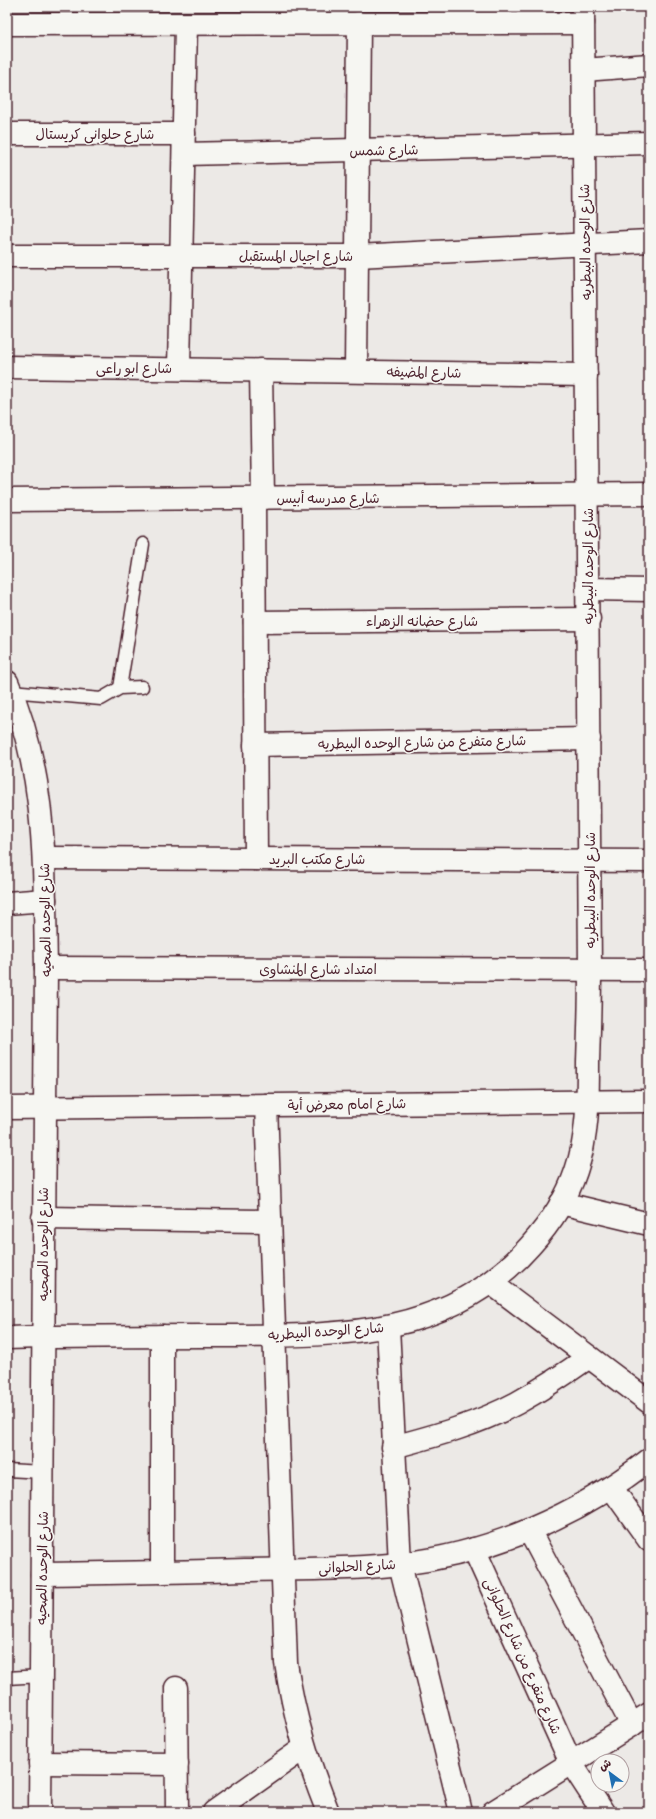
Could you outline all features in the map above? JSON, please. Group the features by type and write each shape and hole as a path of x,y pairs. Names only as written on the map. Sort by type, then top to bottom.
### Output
{"street":[{"path":"7,24 359,23 583,15"},
{"name":"شارع الوحده البيطريه","path":"7,1338 274,1335 351,1331 388,1327 425,1318 452,1306 491,1283 518,1260 542,1233 561,1203 576,1171 588,1102 590,970 589,619 583,15"},
{"path":"356,371 359,23"},
{"path":"179,368 186,24"},
{"path":"584,70 649,65"},
{"name":"شارع حلوانى كريستال","path":"7,134 184,144"},
{"name":"شارع شمس","path":"184,144 358,150 649,143"},
{"name":"شارع اجيال المستقبل","path":"7,256 357,256 649,242"},
{"name":"شارع ابو راعى","path":"7,367 261,370"},
{"path":"256,859 255,622 261,370"},
{"name":"شارع المضيفه","path":"261,370 586,375"},
{"name":"شارع مدرسه أبيس","path":"7,500 588,496 649,494"},
{"path":"588,589 649,590"},
{"name":"شارع حضانه الزهراء","path":"255,622 589,619"},
{"name":"شارع الوحده الصحيه","path":"9,686 32,758 39,794 45,858 46,968 43,1218 44,1472 40,1812"},
{"name":"شارع متفرع من شارع الوحده البيطريه","path":"255,745 589,739"},
{"name":"شارع مكتب البريد","path":"45,858 649,861"},
{"path":"7,903 45,900"},
{"name":"امتداد شارع المنشاوى","path":"46,968 649,970"},
{"name":"شارع امام معرض أية","path":"7,1108 649,1101"},
{"path":"266,1105 286,1663 292,1699 304,1748 328,1812"},
{"path":"561,1203 649,1224"},
{"path":"43,1218 270,1221"},
{"path":"491,1283 649,1402"},
{"path":"388,1327 400,1564 461,1812"},
{"path":"162,1336 162,1572"},
{"path":"393,1447 435,1436 476,1422 509,1407 553,1382 589,1357"},
{"name":"شارع الحلوانى","path":"42,1574 341,1569 400,1564 474,1549 529,1530 564,1514 611,1487 649,1460"},
{"path":"611,1487 649,1540"},
{"path":"493,1812 640,1720 529,1530"},
{"name":"شارع متفرع من شارع الحلوانى","path":"474,1549 571,1763 603,1812"},
{"path":"176,1688 177,1812"},
{"path":"214,1812 304,1748"},
{"path":"40,1763 177,1764"}],"lane":[{"path":"120,688 144,544"},
{"path":"9,686 101,699 120,688 142,687"},
{"path":"7,1470 44,1472"},
{"path":"7,1678 41,1676"}]}
